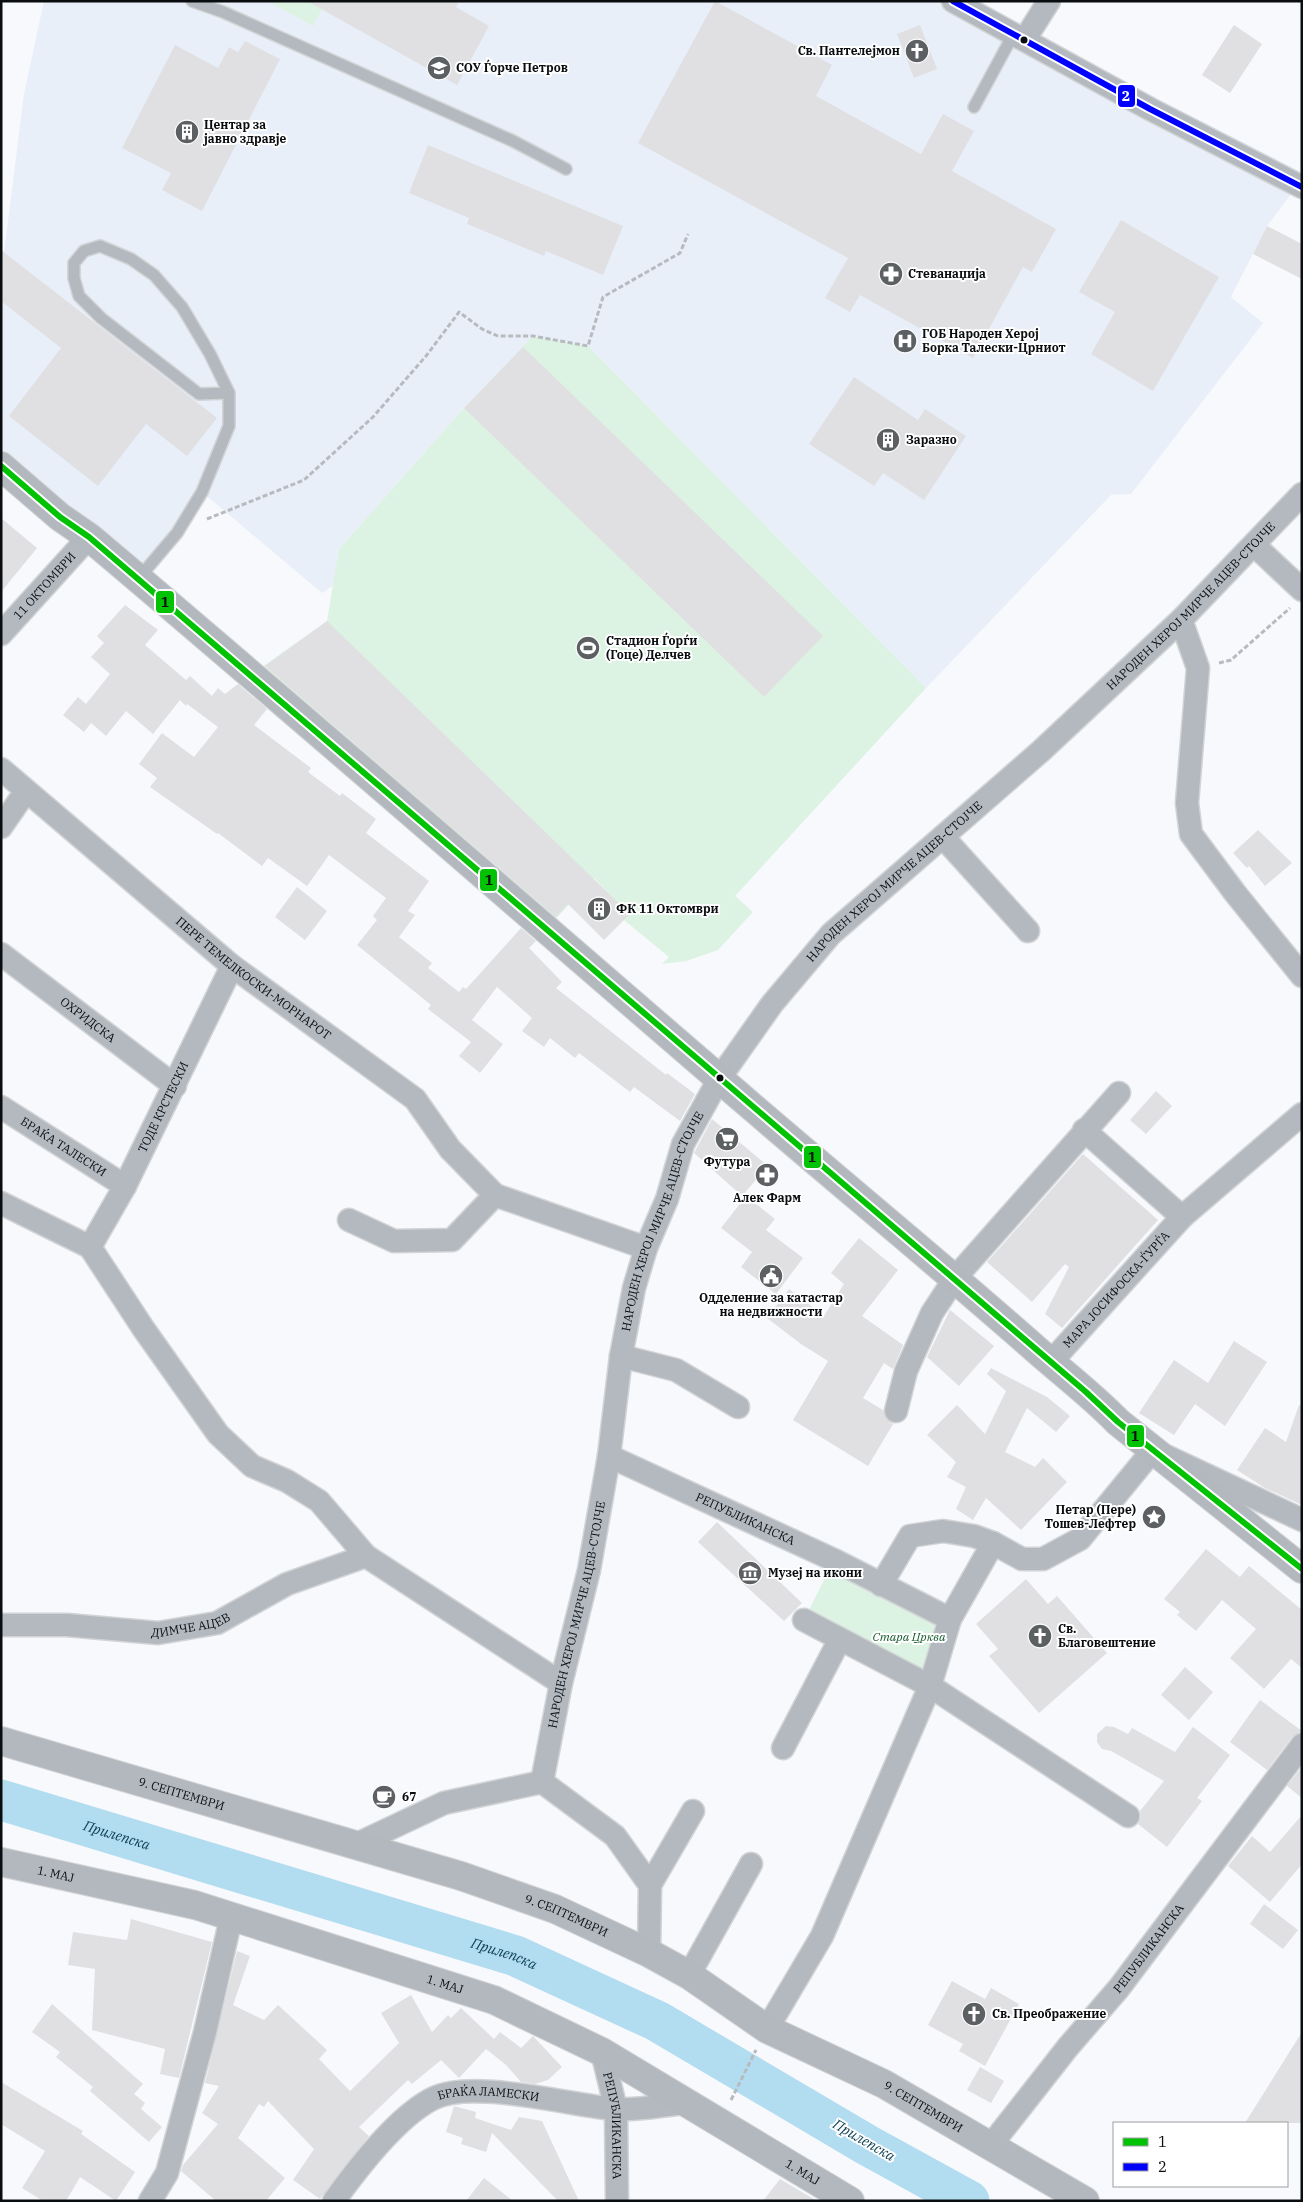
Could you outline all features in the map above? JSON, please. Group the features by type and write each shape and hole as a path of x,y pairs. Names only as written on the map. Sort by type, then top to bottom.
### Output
{"street":[{"path":"953,1 1150,109 1302,188"},
{"path":"1019,36 1049,1"},
{"path":"1,466 60,517 89,537 719,1079 955,1278 1050,1363 1153,1450 1300,1565"},
{"name":"НАРОДЕН ХЕРОЈ МИРЧЕ АЦЕВ-СТОЈЧЕ","path":"542,1782 561,1683 588,1570 609,1456 621,1356 634,1288 646,1248 667,1199 683,1144 719,1079 772,1004 830,934 1040,751 1181,620 1302,494"},
{"name":"11 ОКТОМВРИ","path":"1,634 89,537"},
{"path":"1254,545 1298,597"},
{"path":"1181,620 1198,668 1187,803 1191,834 1235,893 1302,976"},
{"name":"ПЕРЕ ТЕМЕЛКОСКИ-МОРНАРОТ","path":"1,769 232,966 414,1099 450,1149 495,1195 646,1248"},
{"path":"1,827 26,791"},
{"path":"943,837 1028,931"},
{"name":"ОХРИДСКА","path":"1,954 175,1086"},
{"name":"ТОДЕ КРСТЕСКИ","path":"90,1247 125,1186 232,966"},
{"path":"896,1410 906,1370 932,1313 955,1278 1084,1130 1119,1093"},
{"name":"БРАЌА ТАЛЕСКИ","path":"1,1107 125,1186"},
{"name":"МАРА ЈОСИФОСКА-ЃУРЃА","path":"1050,1363 1182,1217 1302,1114"},
{"path":"1084,1130 1182,1217"},
{"path":"349,1220 394,1241 452,1240 495,1195"},
{"path":"1,1203 90,1247 218,1434 252,1466 287,1481 319,1502 366,1556 561,1683"},
{"path":"621,1356 676,1370 738,1407"},
{"path":"1153,1450 1302,1520"},
{"path":"880,1585 910,1536 943,1531 974,1536 993,1543 1022,1559 1044,1559 1080,1539 1153,1450"},
{"name":"РЕПУБЛИКАНСКА","path":"609,1456 834,1560 950,1620"},
{"path":"767,2029 822,1936 930,1686 950,1620 993,1543"},
{"name":"ДИМЧЕ АЦЕВ","path":"1,1625 67,1625 158,1633 217,1623 287,1584 366,1556"},
{"path":"804,1620 930,1686 1128,1816"},
{"path":"783,1748 840,1639"},
{"name":"9. СЕПТЕМВРИ","path":"7,1740 353,1846 461,1876 555,1909 649,1952 689,1975 767,2029 884,2084 1085,2201"},
{"name":"РЕПУБЛИКАНСКА","path":"991,2145 1068,2047 1119,1988 1302,1746"},
{"path":"353,1846 444,1803 542,1782 614,1836 650,1885"},
{"path":"649,1952 650,1885 693,1811"},
{"name":"1. МАЈ","path":"1,1862 195,1905 494,2000 602,2052 850,2201"},
{"path":"689,1975 751,1864"},
{"path":"150,2201 167,2173 205,2032 231,1918"},
{"name":"РЕПУБЛИКАНСКА","path":"602,2052 616,2109 618,2201"},
{"name":"БРАЌА ЛАМЕСКИ","path":"334,2201 352,2175 413,2111 435,2098 456,2092 500,2093 616,2109 685,2103"}],"lane":[{"path":"192,1 223,12 513,141 566,169"},
{"path":"974,107 1019,36"},
{"path":"138,579 177,533 202,492 229,426 228,393 210,354 182,308 154,274 131,259 100,246 84,251 74,263 74,278 79,296 101,318 199,394 228,393"}],"path":[{"path":"177,533 224,511 266,497 304,480 372,417 426,356 459,312 482,329 498,336 533,336 588,346 603,297 680,252 688,234"},
{"path":"1198,668 1231,660 1298,597"},
{"path":"720,2124 767,2029"}],"shaded area":[{"name":"ГОБ Народен Херој Борка Талески-Црниот","path":"44,1 953,1 1298,185 1267,226 1231,297 1263,323 1131,494 1111,495 926,688 588,346 533,336 464,408 339,549 334,585 322,593 202,492 138,579 1,466 1,256 4,253 24,94"}],"green space":[{"path":"268,1 326,1 313,26"},
{"name":"Стадион Ѓорѓи (Гоце) Делчев","path":"533,336 588,346 926,688 735,896 753,912 718,950 686,961 662,964 669,957 624,920 629,914 594,878 546,929 251,675 327,621 339,549 464,408"},
{"name":"Стара Црква","path":"834,1560 950,1619 930,1686 804,1620"}],"building":[{"path":"307,1 459,1 456,7 489,26 457,85"},
{"path":"715,1 832,65 816,96 921,154 943,114 974,131 952,171 1056,229 1032,272 1023,267 973,358 860,295 850,312 825,298 848,258 638,143"},
{"name":"Св. Пантелејмон","path":"920,25 937,69 914,78 897,34"},
{"path":"1234,25 1262,44 1230,93 1202,75"},
{"name":"Центар за јавно здравје","path":"245,41 280,59 202,211 162,190 171,173 122,148 175,45 218,68 229,47 238,52"},
{"path":"428,145 623,226 603,275 546,251 544,256 467,224 469,218 409,193"},
{"path":"1121,220 1219,277 1153,391 1091,354 1115,312 1079,292"},
{"path":"1267,226 1302,244 1302,279 1253,254"},
{"path":"1,250 217,418 187,456 146,424 98,486 9,416 61,348 1,301"},
{"path":"523,347 823,636 764,697 464,408"},
{"name":"Заразно","path":"854,377 918,420 925,409 966,436 924,500 883,473 874,486 809,444"},
{"path":"1,518 37,548 1,592"},
{"path":"125,605 158,630 145,645 186,680 190,676 212,696 218,688 225,694 238,684 267,709 254,725 311,768 308,772 340,796 342,793 376,819 366,833 429,881 408,911 415,915 399,937 432,963 428,968 459,992 463,987 466,989 521,928 536,941 529,948 562,982 556,988 666,1075 667,1073 695,1094 680,1121 634,1087 630,1092 579,1053 575,1058 550,1038 544,1047 522,1031 532,1018 497,987 472,1020 503,1044 480,1073 459,1056 471,1042 428,1009 431,1005 357,945 377,920 373,916 386,898 329,855 307,886 268,858 262,866 218,833 150,787 157,778 139,764 162,733 194,757 218,727 187,704 186,706 180,700 153,734 126,711 106,736 91,723 84,732 63,715 78,697 86,704 110,674 91,657 104,643 97,636"},
{"path":"327,621 630,914 604,940 568,904 556,917 265,666"},
{"path":"1258,830 1292,863 1265,886 1249,866 1247,868 1233,853"},
{"path":"297,887 327,911 305,940 275,917"},
{"path":"1156,1091 1172,1106 1146,1134 1130,1120"},
{"path":"712,1119 768,1166 742,1196 694,1153"},
{"path":"1083,1154 1158,1220 1062,1328 1045,1314 1069,1267 1065,1264 1032,1302 987,1262"},
{"name":"Одделение за катастар на недвижности","path":"746,1196 775,1219 766,1230 803,1258 776,1294 741,1267 752,1252 721,1228"},
{"path":"859,1238 898,1270 862,1316 903,1345 893,1369 884,1363 863,1398 883,1410 887,1420 893,1424 868,1466 793,1420 828,1361 801,1344 767,1318 789,1289 824,1316 844,1284 831,1273"},
{"path":"950,1310 994,1346 959,1386 927,1357"},
{"path":"1234,1341 1267,1362 1225,1426 1195,1404 1174,1435 1139,1413 1174,1360 1208,1383"},
{"path":"991,1368 1047,1397 1070,1416 1056,1432 1027,1408 1005,1452 1035,1467 1043,1458 1067,1482 1021,1530 986,1498 973,1520 956,1509 966,1487 947,1477 956,1462 927,1435 957,1405 985,1434 1006,1391 987,1374"},
{"path":"1299,1405 1302,1406 1302,1505 1265,1488 1237,1470 1265,1428 1286,1442"},
{"name":"Музеј на икони","path":"717,1522 802,1603 784,1621 698,1542"},
{"path":"1206,1549 1240,1577 1249,1566 1302,1610 1302,1668 1291,1659 1264,1689 1230,1658 1256,1629 1222,1600 1196,1631 1177,1615 1180,1612 1164,1599"},
{"name":"Св. Благовештение","path":"1026,1579 1048,1604 1057,1596 1107,1653 1039,1713 989,1656 998,1649 976,1624"},
{"path":"1185,1667 1213,1692 1189,1720 1161,1695"},
{"path":"1260,1700 1302,1731 1292,1737 1267,1770 1230,1742"},
{"path":"1106,1726 1114,1727 1128,1734 1132,1728 1175,1752 1193,1727 1230,1755 1197,1798 1202,1801 1167,1847 1138,1824 1141,1817 1140,1811 1164,1781 1111,1751 1102,1749 1097,1742 1097,1734"},
{"path":"1302,1767 1302,1798 1287,1786"},
{"path":"1302,1815 1302,1864 1270,1902 1228,1866 1252,1836 1270,1852"},
{"path":"1264,1904 1298,1930 1283,1949 1250,1924"},
{"path":"131,1919 212,1942 179,2078 160,2074 165,2049 92,2030 95,1969 68,1965 73,1932 127,1940"},
{"path":"237,1951 250,1956 233,2005 264,2020 278,2005 327,2050 319,2059 350,2091 399,2043 381,2013 411,1995 432,2032 448,2015 451,2018 461,2008 494,2039 500,2032 521,2048 533,2036 562,2067 548,2080 535,2084 521,2082 506,2065 486,2049 459,2078 441,2060 412,2084 408,2080 359,2127 369,2136 320,2199 293,2180 314,2149 268,2101 264,2107 259,2104 238,2138 285,2178 266,2201 216,2201 181,2171 183,2165 218,2124 202,2113 219,2086 205,2083"},
{"name":"Св. Преображение","path":"952,1981 985,1999 991,1988 1019,2004 985,2066 959,2051 963,2044 928,2025"},
{"path":"52,2004 143,2084 134,2094 145,2103 141,2109 162,2127 149,2142 90,2091 93,2087 56,2057 60,2052 32,2032"},
{"path":"1302,2032 1302,2123 1246,2122"},
{"path":"980,2067 1004,2081 991,2103 967,2090"},
{"path":"1,2082 83,2131 81,2134 135,2172 116,2201 80,2177 66,2201 43,2201 22,2188 45,2151 1,2124"},
{"path":"454,2106 476,2112 475,2118 511,2130 519,2117 542,2121 579,2201 558,2201 492,2133 486,2152 461,2144 463,2138 446,2132"},
{"path":"484,2178 513,2201 466,2201"},
{"path":"780,2179 817,2201 763,2201"}],"waterway":[{"name":"Прилепска","path":"1,1800 516,1956 657,2021 867,2145 969,2201"}],"transit line":[{"name":"2","path":"953,1 1150,109 1302,187"},
{"name":"1","path":"1,466 60,517 89,537 1086,1392 1118,1422 1302,1569"}],"place":[{"name":"Св. Пантелејмон","path":"917,51"},
{"name":"СОУ Ѓорче Петров","path":"439,68"},
{"name":"Центар за јавно здравје","path":"187,132"},
{"name":"Стеванаџија","path":"891,274"},
{"name":"ГОБ Народен Херој Борка Талески-Црниот","path":"905,341"},
{"name":"Заразно","path":"888,440"},
{"name":"Стадион Ѓорѓи (Гоце) Делчев","path":"588,648"},
{"name":"ФК 11 Октомври","path":"599,909"},
{"name":"Футура","path":"727,1139"},
{"name":"Алек Фарм","path":"767,1175"},
{"name":"Одделение за катастар на недвижности","path":"771,1276"},
{"name":"Петар (Пере) Тошев-Лефтер","path":"1154,1517"},
{"name":"Музеј на икони","path":"750,1573"},
{"name":"Св. Благовештение","path":"1040,1636"},
{"name":"67","path":"384,1797"},
{"name":"Св. Преображение","path":"974,2014"}]}
